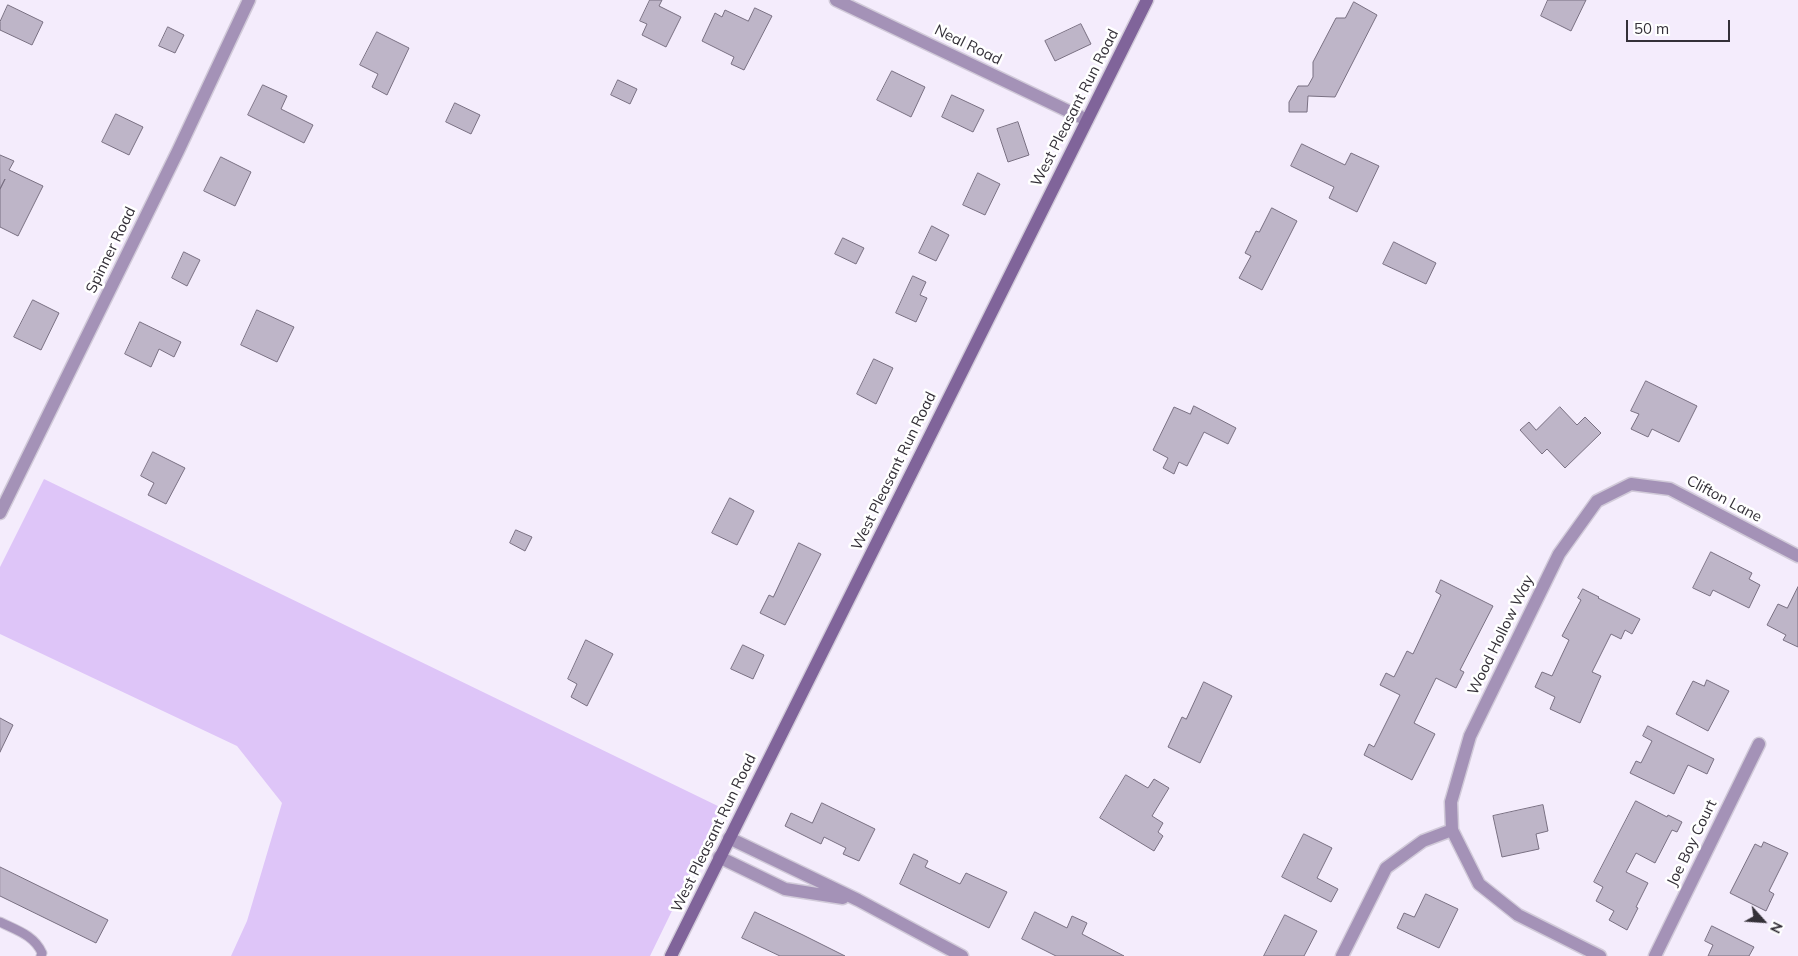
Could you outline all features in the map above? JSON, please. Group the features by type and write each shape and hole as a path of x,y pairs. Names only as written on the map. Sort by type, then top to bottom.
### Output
{"main road":[{"name":"West Pleasant Run Road","path":"671,956 1147,0"}],"street":[{"name":"Spinner Road","path":"0,513 174,159 249,0"},
{"name":"Neal Road","path":"836,0 1087,120"},
{"name":"Clifton Lane","path":"1631,484 1670,488 1798,556"},
{"name":"Wood Hollow Way","path":"1452,830 1450,802 1470,736 1559,554 1597,501 1631,484"},
{"name":"Joe Boy Court","path":"1655,956 1759,744"},
{"path":"1342,956 1386,868 1423,841 1452,830 1479,884 1518,914 1600,956"},
{"path":"729,838 858,900 962,956"},
{"path":"719,857 785,889 858,900"}],"lane":[{"path":"0,922 30,937 38,945 42,953 41,956"}],"shaded area":[{"path":"44,479 722,808 650,956 231,956 247,921 282,803 237,746 0,634 0,567"}],"building":[{"path":"650,0 662,0 659,6 681,17 666,47 642,35 647,24 640,21"},
{"path":"1548,0 1586,0 1571,31 1541,16"},
{"path":"1354,2 1377,15 1335,97 1308,96 1307,112 1289,112 1289,102 1298,86 1308,86 1313,77 1313,62 1336,18 1345,18"},
{"path":"8,5 43,22 32,45 0,30 0,22"},
{"path":"755,8 772,16 744,70 731,64 734,57 702,41 715,13 722,17 725,10 748,21"},
{"path":"1081,24 1091,44 1055,61 1045,41"},
{"path":"168,27 184,35 175,53 159,46"},
{"path":"377,32 409,48 387,95 372,87 378,74 360,65"},
{"path":"892,71 925,87 911,117 877,100"},
{"path":"618,80 637,89 630,104 611,95"},
{"path":"263,85 287,96 281,109 313,125 304,143 248,115"},
{"path":"952,95 984,110 973,132 942,117"},
{"path":"455,103 480,115 471,134 446,122"},
{"path":"116,114 143,127 129,155 102,142"},
{"path":"1018,122 1029,155 1008,162 997,129"},
{"path":"1302,144 1345,165 1351,153 1379,166 1357,212 1329,198 1334,187 1291,166"},
{"path":"0,155 14,161 9,170 43,186 18,236 0,227"},
{"path":"221,157 251,172 235,206 204,191"},
{"path":"978,173 1000,184 985,215 963,205"},
{"path":"1272,208 1297,221 1262,290 1239,278 1251,256 1245,253 1256,231 1259,232"},
{"path":"932,226 949,235 936,261 919,253"},
{"path":"843,238 864,248 856,264 835,254"},
{"path":"1394,242 1436,263 1426,284 1383,264"},
{"path":"184,252 200,260 187,286 172,278"},
{"path":"913,276 926,282 920,295 927,298 916,322 896,313"},
{"path":"33,300 59,313 41,350 14,337"},
{"path":"257,310 294,327 277,362 241,345"},
{"path":"140,322 181,342 174,357 159,349 151,367 125,354"},
{"path":"874,359 893,368 876,404 857,394"},
{"path":"1646,381 1697,406 1679,442 1652,429 1648,437 1631,429 1639,414 1631,411"},
{"path":"1194,406 1236,428 1228,444 1204,432 1187,466 1179,462 1174,474 1163,468 1168,458 1153,450 1174,407 1190,414"},
{"path":"1560,407 1577,425 1585,417 1601,433 1565,468 1547,449 1542,454 1520,430 1529,422 1536,430"},
{"path":"153,452 185,468 166,504 148,495 154,483 141,476"},
{"path":"730,498 754,511 737,545 712,533"},
{"path":"516,530 532,537 525,551 510,543"},
{"path":"799,543 821,554 785,625 760,613 769,595 773,597"},
{"path":"1711,552 1752,573 1749,579 1760,585 1749,608 1713,590 1710,596 1693,588"},
{"path":"1441,580 1493,606 1460,670 1464,672 1456,688 1436,678 1414,723 1435,734 1412,780 1364,755 1369,744 1374,747 1400,695 1380,685 1386,673 1394,677 1407,651 1413,654 1441,595 1436,592"},
{"path":"1798,587 1798,647 1783,640 1786,635 1767,625 1778,604 1787,608"},
{"path":"1583,589 1640,619 1632,634 1625,630 1621,639 1611,634 1592,672 1601,676 1580,723 1550,709 1555,697 1535,687 1542,672 1552,676 1569,640 1562,636 1581,600 1578,598"},
{"path":"586,640 613,654 587,706 571,697 577,684 568,679"},
{"path":"743,645 764,655 753,679 731,669"},
{"path":"1707,680 1729,691 1708,731 1676,714 1693,681 1704,686"},
{"path":"1204,682 1232,696 1200,763 1168,747 1182,717 1186,719"},
{"path":"0,718 13,725 0,752"},
{"path":"1648,726 1714,759 1707,774 1688,765 1674,794 1630,773 1636,761 1641,763 1652,741 1643,736"},
{"path":"1126,775 1148,788 1154,779 1169,788 1152,816 1163,823 1158,832 1163,836 1154,851 1100,818"},
{"path":"1636,801 1667,817 1668,815 1682,822 1677,832 1672,830 1655,863 1636,853 1626,872 1648,883 1627,930 1609,920 1614,911 1596,901 1603,887 1594,882"},
{"path":"822,803 875,829 859,861 843,854 846,848 824,837 821,844 785,826 791,813 812,823"},
{"path":"1543,805 1548,831 1536,834 1539,849 1502,857 1493,816"},
{"path":"1304,834 1332,848 1317,878 1338,889 1331,902 1282,877"},
{"path":"1764,842 1788,853 1769,891 1774,894 1766,911 1730,893 1755,844 1761,847"},
{"path":"914,854 928,861 925,867 960,884 966,873 1007,892 989,928 900,884"},
{"path":"0,867 108,920 96,943 0,896"},
{"path":"1426,894 1458,909 1439,948 1397,928 1404,913 1414,917"},
{"path":"755,912 845,956 780,956 742,938"},
{"path":"1035,912 1067,928 1072,916 1087,923 1082,934 1124,956 1056,956 1022,939"},
{"path":"1285,915 1317,931 1304,956 1264,956"},
{"path":"1712,926 1754,947 1749,956 1708,956 1713,945 1705,941"}]}
